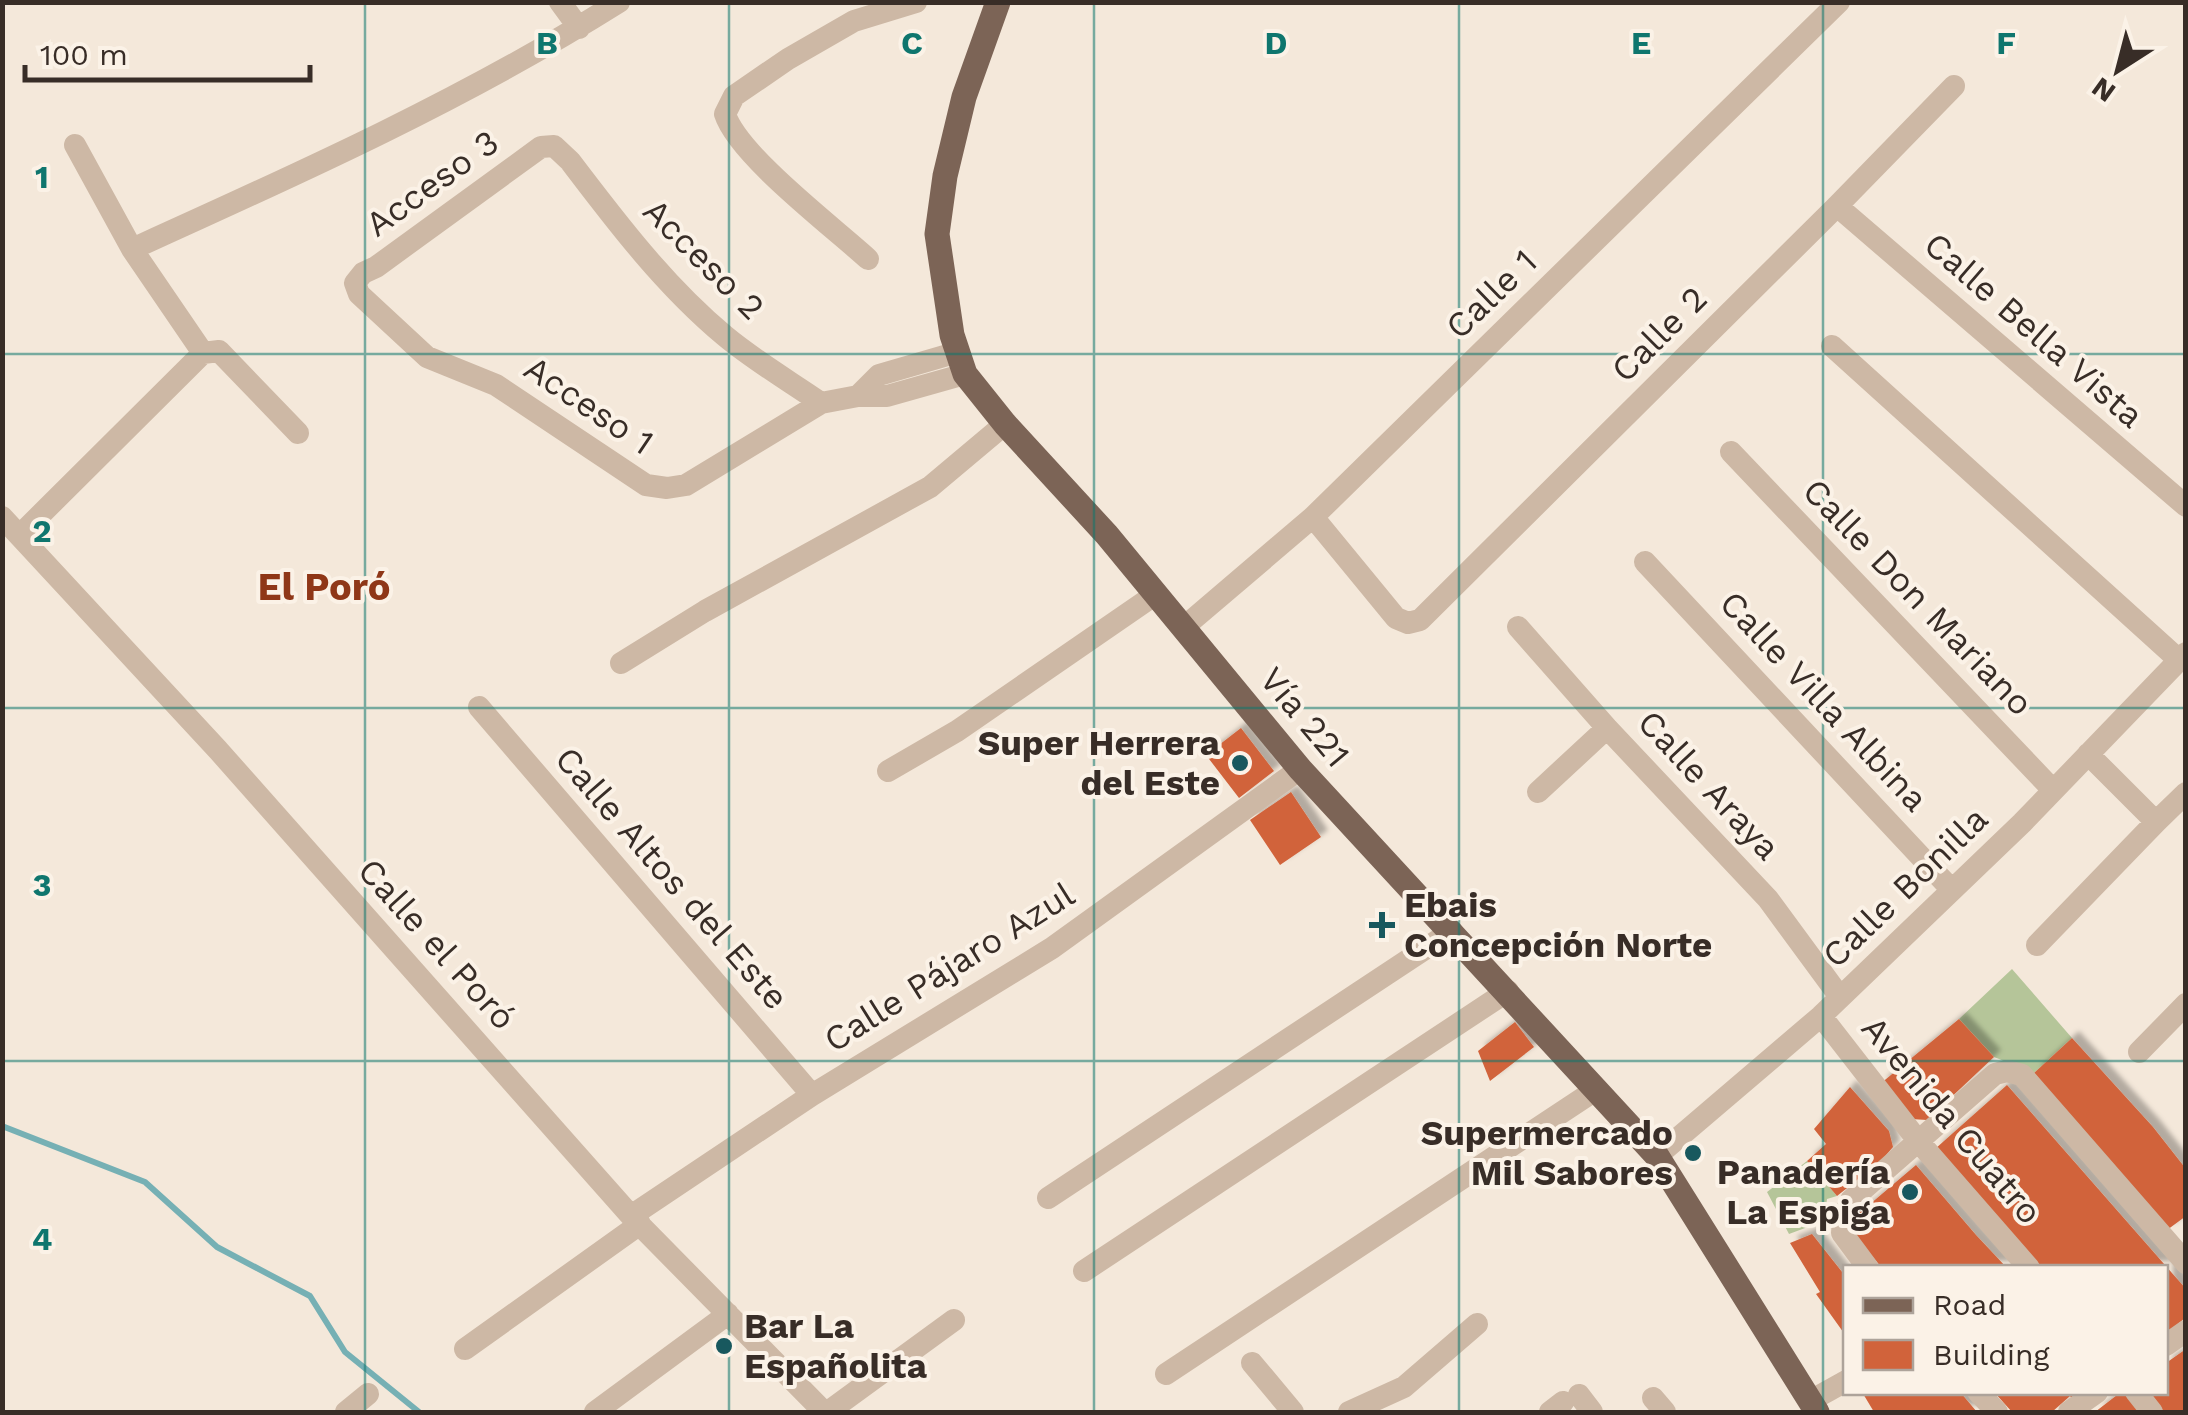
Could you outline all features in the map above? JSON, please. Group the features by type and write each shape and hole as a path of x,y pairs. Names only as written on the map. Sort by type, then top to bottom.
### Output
{"main road":[{"name":"Vía 221","path":"998,2 964,96 945,176 938,234 952,335 961,363 1004,424 1184,626 1300,770 1657,1156 1814,1407"}],"street":[{"path":"560,2 579,28"},
{"path":"132,249 355,148 620,2"},
{"path":"868,260 773,175 729,128 725,114 734,96 854,21 916,2"},
{"name":"Calle 1","path":"1184,626 1313,517 1839,2"},
{"name":"Calle 2","path":"1313,517 1396,618 1408,623 1420,620 1954,86"},
{"path":"75,145 132,249 202,353"},
{"name":"Acceso 3","path":"354,283 362,273 376,268 542,146 554,146"},
{"name":"Acceso 2","path":"554,146 570,160 656,268 703,317 821,403"},
{"name":"Calle Bella Vista","path":"1837,206 2186,506"},
{"name":"Acceso 1","path":"354,283 359,294 427,357 496,384 646,485 667,488 686,485 821,403 858,396 887,396 961,363"},
{"path":"1832,346 2182,657"},
{"path":"20,535 202,353 219,351 298,433"},
{"path":"621,663 704,612 930,487 1004,424"},
{"name":"Calle Don Mariano","path":"1731,452 2054,790"},
{"name":"Calle el Poró","path":"2,517 231,764 636,1220 826,1412"},
{"name":"Calle Villa Albina","path":"1645,562 1951,889"},
{"path":"888,771 970,723 1156,594"},
{"name":"Calle Araya","path":"1518,628 1768,900 1840,998"},
{"name":"Calle Bonilla","path":"1657,1156 1840,998 2054,790 2182,657"},
{"name":"Calle Altos del Este","path":"479,707 812,1095"},
{"path":"1538,792 1607,728"},
{"path":"2088,754 2156,822"},
{"name":"Calle Pájaro Azul","path":"465,1350 636,1220 812,1095 1052,948 1300,770"},
{"path":"2037,945 2186,793"},
{"path":"1048,1198 1452,932"},
{"path":"1084,1271 1508,991"},
{"path":"2139,1052 2186,1004"},
{"name":"Avenida Cuatro","path":"1821,1016 1919,1142 2026,1265"},
{"path":"1866,1265 1842,1233 1851,1200 1994,1074 2007,1071 2022,1075 2186,1262"},
{"path":"1166,1374 1597,1089"},
{"path":"595,1412 728,1314"},
{"path":"826,1412 954,1320"},
{"path":"1349,1412 1404,1387 1478,1324"},
{"path":"1252,1363 1294,1412"},
{"path":"1814,1407 1843,1383"},
{"path":"346,1412 368,1394"},
{"path":"2069,1412 2093,1395"}],"green space":[{"path":"2012,969 2072,1038 2034,1073 1994,1057 1959,1019"},
{"path":"1807,1161 1837,1196 1827,1199 1824,1221 1789,1234 1767,1192"}],"building":[{"name":"Super Herrera del Este","path":"1241,728 1274,771 1239,798 1206,755"},
{"path":"1291,792 1321,837 1280,865 1250,820"},
{"path":"1959,1019 1994,1057 1927,1120 1911,1119 1880,1084"},
{"path":"1515,1022 1534,1047 1490,1081 1478,1051"},
{"path":"2072,1038 2186,1169 2186,1216 2167,1230 2034,1073"},
{"path":"2007,1085 2165,1265 2039,1265 1935,1149"},
{"path":"1850,1087 1889,1131 1893,1147 1837,1196 1807,1161 1826,1144 1814,1129"},
{"path":"1916,1165 2004,1265 1879,1265 1848,1228 1849,1222"},
{"path":"1812,1234 1843,1273 1843,1332 1816,1294 1820,1292 1790,1243"},
{"path":"2168,1268 2186,1289 2186,1317 2168,1332"},
{"path":"2186,1349 2186,1412 2164,1412 2152,1395 2168,1395 2168,1362"},
{"path":"1864,1395 1963,1395 1977,1412 1874,1412"},
{"path":"1997,1395 2083,1395 2075,1402 2070,1396 2052,1412 2012,1412"},
{"path":"2117,1395 2128,1395 2140,1412 2095,1412"}],"waterway":[{"path":"2,1126 145,1182 217,1247 310,1296 345,1352 419,1412"}],"place":[{"name":"Super Herrera del Este","path":"1240,763"},
{"name":"Ebais Concepción Norte","path":"1382,925"},
{"name":"Supermercado Mil Sabores","path":"1693,1153"},
{"name":"Panadería La Espiga","path":"1910,1192"},
{"name":"Bar La Españolita","path":"724,1346"}],"district":[{"name":"El Poró","path":"324,587"}]}
